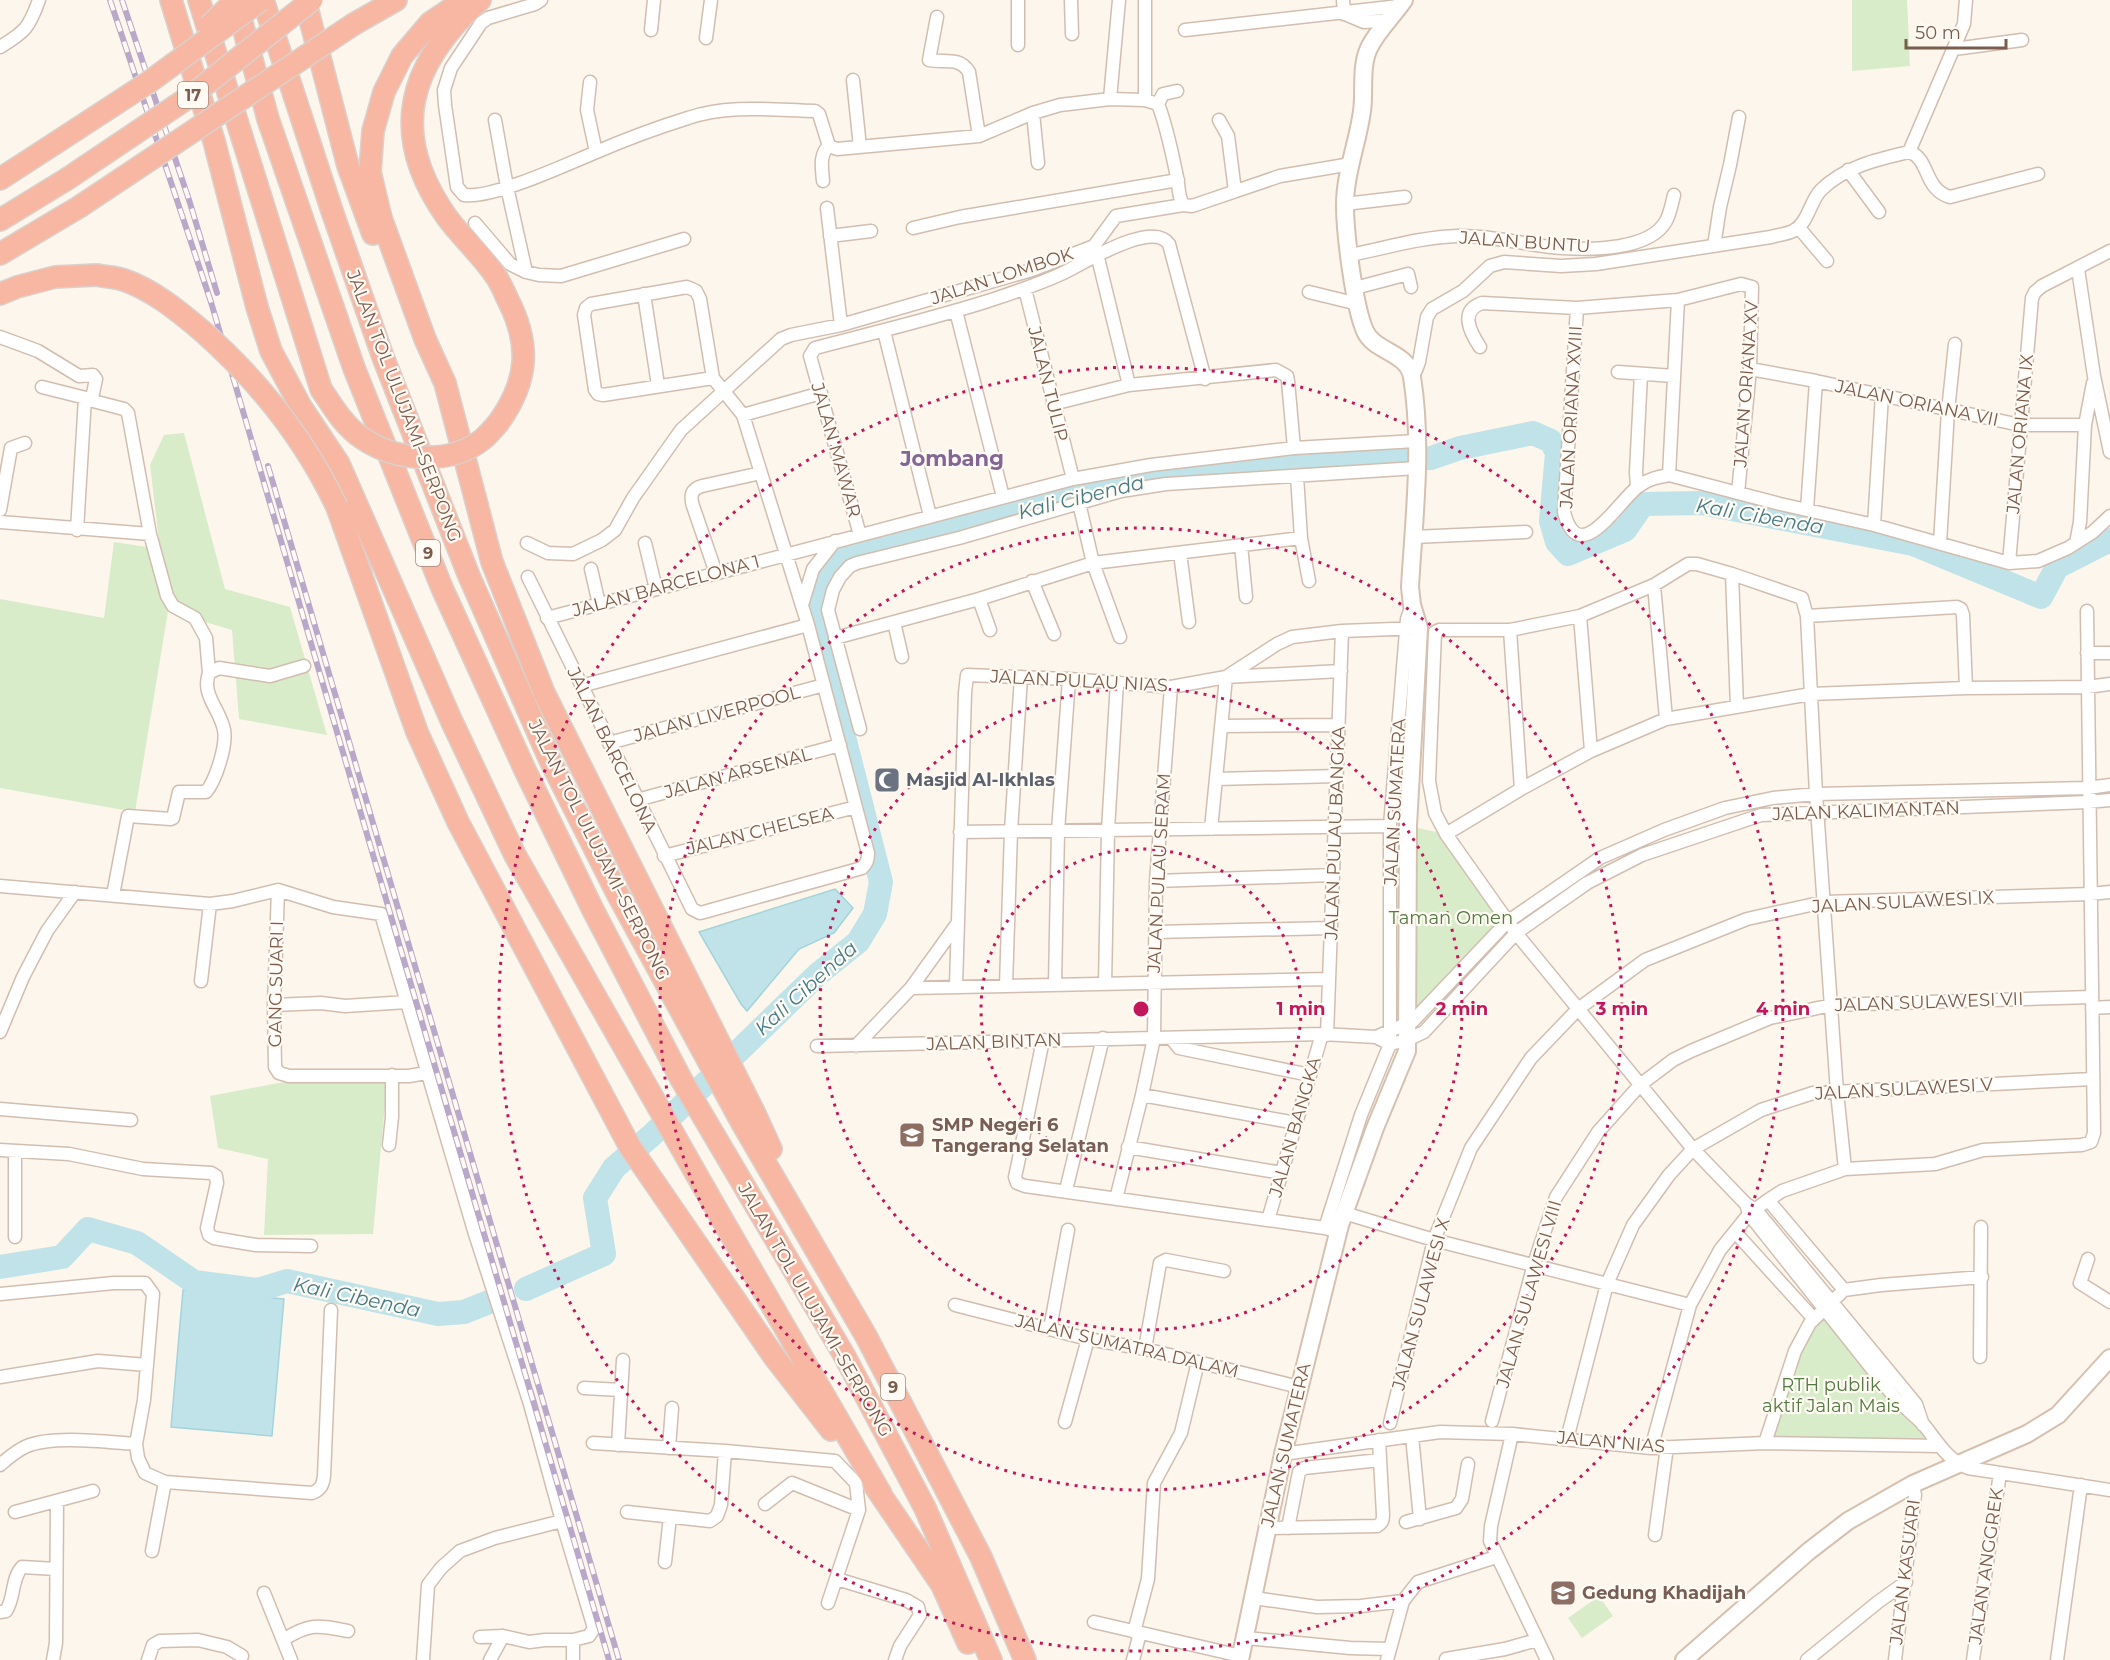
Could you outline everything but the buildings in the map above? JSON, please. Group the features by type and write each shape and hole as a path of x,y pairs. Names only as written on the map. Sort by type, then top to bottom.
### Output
{"highway":[{"path":"149,81 236,0"},
{"name":"JALAN TOL ULUJAMI–SERPONG","path":"236,0 268,119 354,368 442,588 544,810 593,910 681,1079 844,1355 925,1508 991,1660"},
{"name":"17","path":"0,178 149,81 262,0"},
{"name":"JALAN TOL ULUJAMI–SERPONG","path":"262,0 383,357 469,576 549,758 618,895 705,1053 748,1118 812,1241 866,1336 981,1557 1025,1660"},
{"path":"305,0 348,166 379,251 445,383 492,562 544,693 706,1017 748,1118"},
{"name":"17","path":"0,220 67,179 192,95 312,0"},
{"path":"0,254 79,207 354,24 396,0"},
{"path":"425,339 381,218 370,172 373,131 384,92 402,56 430,23 464,0"},
{"path":"200,3 321,389 339,417 361,438 385,451 412,457 436,457 458,452 482,440 499,423 511,405 522,379 525,353 518,319 496,276 446,216 424,177 413,146 411,116 419,80 435,48 460,17 480,0"},
{"path":"173,9 214,141 257,307 271,351 301,407 339,464 452,722 515,855 881,1494 942,1585 976,1660"},
{"path":"0,294 55,277 97,275 124,280 148,292 180,313 231,357 264,393 298,437 321,474 337,507 421,742 463,832 630,1148 775,1358 881,1494"}],"street":[{"path":"0,47 22,34 32,20 39,0"},
{"path":"541,0 535,4 488,18 481,23 451,68 447,78 445,105 459,191 464,195 477,196 546,174 596,152 689,117 711,112 736,109 815,111 819,114 829,146"},
{"path":"651,30 654,0"},
{"path":"706,38 711,0"},
{"path":"1018,0 1018,45"},
{"path":"1071,0 1072,34"},
{"path":"1110,99 1119,0"},
{"path":"1145,0 1151,102 1163,116 1183,205"},
{"path":"1343,0 1344,14"},
{"path":"1909,152 1964,24 1966,0"},
{"path":"1185,30 1344,14 1402,3"},
{"path":"1402,3 1369,46 1365,58 1363,108 1345,204 1356,296 1365,332 1376,344 1404,362 1412,375 1419,362 1427,317 1432,309 1463,291 1490,266 1504,262 1561,266 1596,264 1771,237 1795,230 1821,190 1848,170 1909,152 1914,153 1920,159 1934,188 1950,197 2038,174"},
{"path":"1344,14 1364,22 1389,20"},
{"path":"937,17 929,60 958,61 966,67 969,72 979,136"},
{"path":"1954,50 2022,40"},
{"path":"853,80 860,147"},
{"path":"590,82 587,110 596,152"},
{"path":"829,146 837,149 979,136 1033,112 1060,105 1110,99 1151,102 1163,94 1177,91"},
{"path":"1033,112 1038,163"},
{"path":"1714,246 1739,117"},
{"path":"495,120 526,272"},
{"path":"1219,120 1228,136 1235,191"},
{"path":"823,181 822,155 829,146"},
{"name":"JALAN LOMBOK","path":"527,543 548,553 573,554 602,540 615,530 633,498 681,430 781,339 841,325 1032,270 1094,246 1116,216 1183,205 1192,206 1280,176 1352,164"},
{"path":"1848,170 1879,212"},
{"path":"913,228 1178,180"},
{"name":"JALAN BUNTU","path":"1350,255 1426,238 1459,236 1487,236 1561,248 1587,249 1636,243 1661,228 1666,221 1674,195"},
{"path":"1345,204 1405,197"},
{"path":"827,208 841,325"},
{"path":"475,223 510,264 526,272 561,276 684,239"},
{"path":"1795,230 1827,261"},
{"path":"830,236 871,231"},
{"path":"930,516 884,331 1025,289 1062,274 1097,254 1123,243 1154,236 1166,240 1169,244 1205,378"},
{"path":"2110,251 2078,269 2094,376 2110,452"},
{"path":"1097,254 1129,385"},
{"name":"JALAN ORIANA IX","path":"2009,563 2031,306 2035,292 2042,286 2078,269"},
{"path":"1309,292 1356,296 1408,274 1411,287"},
{"name":"JALAN ORIANA XV","path":"1678,300 1741,284 1752,286 1750,369 1738,493"},
{"path":"713,378 598,394 595,390 584,315 586,308 591,304 687,287 696,291 700,299 713,378 743,415 808,625 856,807"},
{"name":"JALAN TULIP","path":"1025,289 1073,479"},
{"path":"644,294 658,385"},
{"path":"1480,347 1471,332 1469,311 1474,305 1482,303 1577,308 1678,300 1669,475"},
{"name":"JALAN ORIANA XVIII","path":"1577,308 1564,512 1568,526 1575,533 1584,534 1596,530 1607,522 1637,486"},
{"path":"956,311 1003,497"},
{"name":"JALAN MAWAR","path":"860,535 810,356 815,348 884,331"},
{"path":"0,337 38,351 79,376 91,374 96,379 88,398 76,530"},
{"path":"1940,543 1948,411 1955,344"},
{"path":"1053,404 1129,385 1270,369 1287,376 1294,448"},
{"name":"JALAN ORIANA VII","path":"1750,369 2020,425 2085,425"},
{"path":"1618,372 1674,376"},
{"name":"JALAN SUMATERA","path":"1332,1230 1344,1213 1375,1128 1404,1063 1407,1051 1408,826 1413,628 1410,587 1417,465 1412,375"},
{"path":"1641,375 1637,486 1654,477 1669,475 1874,525 2009,563 2038,561 2076,543 2110,516"},
{"path":"2076,543 2080,522 2085,425 2094,376"},
{"path":"1807,510 1816,381"},
{"path":"42,387 124,409 129,415 150,534 167,596 173,606 195,618 206,638 208,679 225,732 214,780 206,792 179,792 171,819 128,816 112,895"},
{"path":"743,415 822,393"},
{"path":"1874,525 1882,395"},
{"name":"JALAN BARCELONA 1","path":"547,618 1073,479 1151,465 1294,448 1416,442"},
{"path":"0,510 11,448 25,443"},
{"path":"860,729 828,610 830,598 840,577 850,566 959,538 1121,491 1166,484 1297,476 1417,465"},
{"path":"716,573 693,506 692,492 702,486 760,473"},
{"path":"1297,476 1301,538 1309,580"},
{"path":"1079,502 1093,563 1120,637"},
{"path":"0,522 76,530 150,534"},
{"path":"1413,537 1526,532"},
{"path":"835,638 979,599 1093,563 1301,538"},
{"path":"802,605 813,569 835,541"},
{"path":"645,543 656,589"},
{"path":"1241,545 1246,597"},
{"path":"1180,553 1189,622"},
{"path":"1845,1169 1837,1092 1817,812 1807,616 1804,601 1800,596 1732,574 1697,564 1688,564 1654,585 1580,616 1510,630 1439,630 1435,632 1429,781 1435,813 1446,834 1507,922 1693,1149 1750,1209 1824,1310 1896,1399 1958,1464 2110,1490"},
{"path":"591,569 599,604"},
{"path":"1732,574 1737,706"},
{"name":"JALAN BARCELONA","path":"528,577 692,909 699,913 704,912 862,868 868,862 868,853 856,807"},
{"path":"1032,581 1054,634"},
{"path":"1654,585 1666,719"},
{"path":"979,599 990,630"},
{"path":"1807,616 1957,607 1961,609 1963,615 1966,688"},
{"path":"1654,1438 1690,1305 1720,1250 1750,1209 1782,1191 1845,1169 1935,1164 1983,1150 2082,1145 2091,1142 2094,1133 2087,611"},
{"path":"1580,616 1591,751"},
{"path":"894,622 902,657"},
{"path":"580,686 808,625"},
{"name":"JALAN SUMATERA","path":"1241,1658 1332,1230 1361,1115 1390,1044 1390,826 1413,628"},
{"name":"JALAN PULAU NIAS","path":"956,986 967,675 1069,679 1171,687 1226,677 1286,640 1342,631 1413,628"},
{"path":"1510,630 1521,789"},
{"name":"JALAN PULAU BANGKA","path":"1324,1034 1329,979 1342,631"},
{"path":"2087,653 2110,653"},
{"path":"208,679 219,668 270,676 304,666"},
{"path":"1211,829 1226,677 1341,671"},
{"path":"1006,986 1011,831 1021,677"},
{"path":"1055,985 1058,831 1069,679"},
{"path":"1105,984 1108,830 1118,682"},
{"path":"1446,834 1591,751 1666,719 1811,694 1966,688 2087,687 2110,684"},
{"name":"JALAN LIVERPOOL","path":"609,743 824,686"},
{"name":"JALAN PULAU SERAM","path":"1116,1199 1154,1038 1156,881 1171,687"},
{"path":"1221,726 1339,725"},
{"name":"JALAN ARSENAL","path":"637,800 840,745"},
{"path":"1216,779 1337,776"},
{"name":"JALAN KALIMANTAN","path":"1407,1032 1419,1016 1507,922 1600,858 1664,830 1725,808 1773,798 1816,794 2088,788 2110,785"},
{"name":"JALAN KALIMANTAN","path":"1407,1032 1424,1032 1516,933 1587,883 1642,855 1761,815 2110,800"},
{"name":"JALAN CHELSEA","path":"664,856 856,807"},
{"path":"960,832 1390,826"},
{"path":"1156,881 1333,875"},
{"path":"0,886 210,904 278,890 333,907 381,914 426,1073 530,1404 594,1628 590,1636 573,1640 529,1642 503,1636 480,1637"},
{"name":"GANG SUARI I","path":"278,890 274,1005 275,1067 279,1073 289,1076 410,1076 426,1073"},
{"path":"0,1032 23,977 42,940 75,892"},
{"name":"JALAN SULAWESI IX","path":"1578,1009 1645,960 1747,919 1824,902 2110,892"},
{"path":"201,981 210,904"},
{"path":"856,1046 911,988 957,924"},
{"path":"1155,932 1331,928"},
{"path":"911,988 1329,979"},
{"path":"274,1005 321,1003 345,1006 407,1002"},
{"name":"JALAN SULAWESI VII","path":"1640,1085 1673,1060 1732,1033 1770,1018 1832,1005 2092,1002 2110,1007"},
{"name":"JALAN SULAWESI X","path":"1390,1423 1434,1240 1471,1148 1531,1058 1578,1009"},
{"path":"1376,1037 1390,1029 1407,1032"},
{"path":"1390,1044 1407,1032"},
{"name":"JALAN BINTAN","path":"817,1046 1324,1034 1376,1037 1390,1044"},
{"name":"JALAN BANGKA","path":"1268,1220 1324,1034"},
{"path":"1066,1190 1103,1038"},
{"name":"JALAN BINTAN","path":"1171,1038 1179,1048 1310,1076"},
{"path":"1042,1040 1015,1177 1017,1183 1332,1230"},
{"path":"389,1145 392,1075"},
{"name":"JALAN SULAWESI V","path":"1567,1438 1607,1284 1633,1225 1669,1176 1693,1149 1769,1107 1813,1093 2092,1079"},
{"name":"JALAN SULAWESI VIII","path":"1492,1421 1534,1264 1556,1197 1598,1132 1640,1085"},
{"path":"1142,1095 1296,1123"},
{"path":"0,1110 131,1120"},
{"path":"1128,1147 1282,1173"},
{"path":"0,1150 69,1154 143,1169 211,1173 216,1176 217,1183 207,1228 208,1235 256,1245 311,1246"},
{"path":"15,1151 15,1237"},
{"path":"1768,1200 1844,1290"},
{"path":"1344,1213 1434,1240 1690,1305"},
{"path":"1980,1357 1981,1227"},
{"path":"1050,1329 1068,1230"},
{"path":"1735,1232 1824,1310"},
{"path":"2088,1259 2080,1283 2110,1302"},
{"path":"1145,1349 1160,1263 1166,1260 1224,1271"},
{"path":"1765,1443 1795,1351 1810,1323 1844,1290 1982,1277"},
{"path":"0,1294 96,1284 142,1282 153,1293 147,1365 136,1444 138,1458 145,1473 165,1482 312,1493 322,1486 324,1476 331,1310"},
{"name":"JALAN SUMATRA DALAM","path":"955,1305 1088,1339 1145,1349 1299,1387"},
{"path":"1065,1422 1088,1339"},
{"path":"1684,1660 1809,1551 1848,1521 1913,1484 2026,1434 2058,1415 2110,1358"},
{"path":"0,1377 98,1360 147,1365"},
{"path":"618,1445 623,1360"},
{"path":"1133,1660 1148,1579 1154,1483 1181,1433 1198,1362"},
{"path":"584,1388 621,1390"},
{"path":"669,1448 672,1408"},
{"name":"JALAN NIAS","path":"1283,1454 1440,1432 1567,1438 1652,1448 1765,1443 1940,1446"},
{"path":"1512,1434 1491,1526 1490,1541 1547,1660"},
{"path":"1412,1436 1420,1519"},
{"path":"1267,1528 1377,1526 1380,1524 1383,1521 1383,1515 1379,1440"},
{"path":"0,1466 28,1445 97,1441 136,1444"},
{"path":"593,1443 725,1451 835,1461 856,1483 859,1510 828,1604"},
{"path":"1655,1535 1667,1447"},
{"path":"627,1512 710,1521 717,1516 722,1505 725,1451"},
{"path":"1288,1528 1299,1472 1304,1468 1380,1460"},
{"path":"1406,1522 1459,1506 1468,1464"},
{"name":"JALAN ANGGREK","path":"1973,1660 2000,1473"},
{"path":"152,1551 165,1482"},
{"path":"765,1504 792,1483 859,1510"},
{"name":"JALAN KASUARI","path":"1895,1660 1915,1495 1913,1484"},
{"path":"2057,1660 2081,1485"},
{"path":"15,1512 93,1491"},
{"path":"53,1660 56,1643 57,1501"},
{"path":"665,1562 670,1517"},
{"path":"423,1660 428,1585 441,1568 460,1551 495,1538 562,1521"},
{"path":"1246,1638 1388,1654 1403,1601 1418,1582 1496,1557"},
{"path":"0,1612 6,1611 9,1606 17,1573 22,1567 56,1569"},
{"path":"837,1579 906,1600 918,1607 920,1615 900,1646 895,1660"},
{"path":"1807,1660 1906,1582"},
{"path":"264,1593 291,1660"},
{"path":"1254,1598 1317,1607 1361,1606 1403,1601"},
{"path":"1094,1622 1241,1658"},
{"path":"283,1640 311,1626 348,1631"},
{"path":"490,1660 503,1636"},
{"path":"148,1660 153,1645 160,1641 198,1640 227,1647 242,1656"},
{"path":"573,1640 573,1660"},
{"path":"1446,1659 1496,1651 1538,1640"}],"green space":[{"path":"1852,0 1907,0 1910,66 1852,71"},
{"path":"184,433 225,589 290,607 327,735 239,719 232,630 168,611 135,812 0,788 0,599 104,618 114,542 160,549 150,465 164,435"},
{"name":"Taman Omen","path":"1408,826 1446,834 1507,922 1407,1024"},
{"path":"284,1082 387,1082 373,1234 264,1235 268,1159 218,1148 210,1096"},
{"name":"RTH publik aktif Jalan Mais","path":"1824,1310 1940,1446 1765,1443 1795,1351"},
{"path":"1599,1596 1613,1616 1582,1638 1568,1618"}],"water":[{"path":"835,889 853,908 834,933 799,949 747,1011 699,932"},
{"path":"183,1290 284,1299 272,1436 171,1427"}],"waterway":[{"name":"Kali Cibenda","path":"526,1289 604,1254 595,1198 614,1168 653,1134 818,974 858,942 875,914 881,882 815,623 823,587 832,572 846,558 1137,480 1321,464 1431,458 1460,448 1533,433 1551,441 1557,453 1551,521 1557,542 1568,554 1625,530 1643,504 1701,503 1913,544 2041,597 2057,567 2110,540"},
{"name":"Kali Cibenda","path":"0,1267 62,1257 88,1229 137,1243 194,1282 258,1290 287,1281 438,1314 464,1312 489,1302"}],"railway":[{"path":"110,0 211,302 609,1660"},
{"path":"122,0 190,203 217,293"},
{"path":"268,466 619,1660"}],"place":[{"name":"Masjid Al-Ikhlas","path":"887,780"},
{"name":"SMP Negeri 6 Tangerang Selatan","path":"912,1135"},
{"name":"Gedung Khadijah","path":"1563,1593"}],"district":[{"name":"Jombang","path":"952,459"}]}
